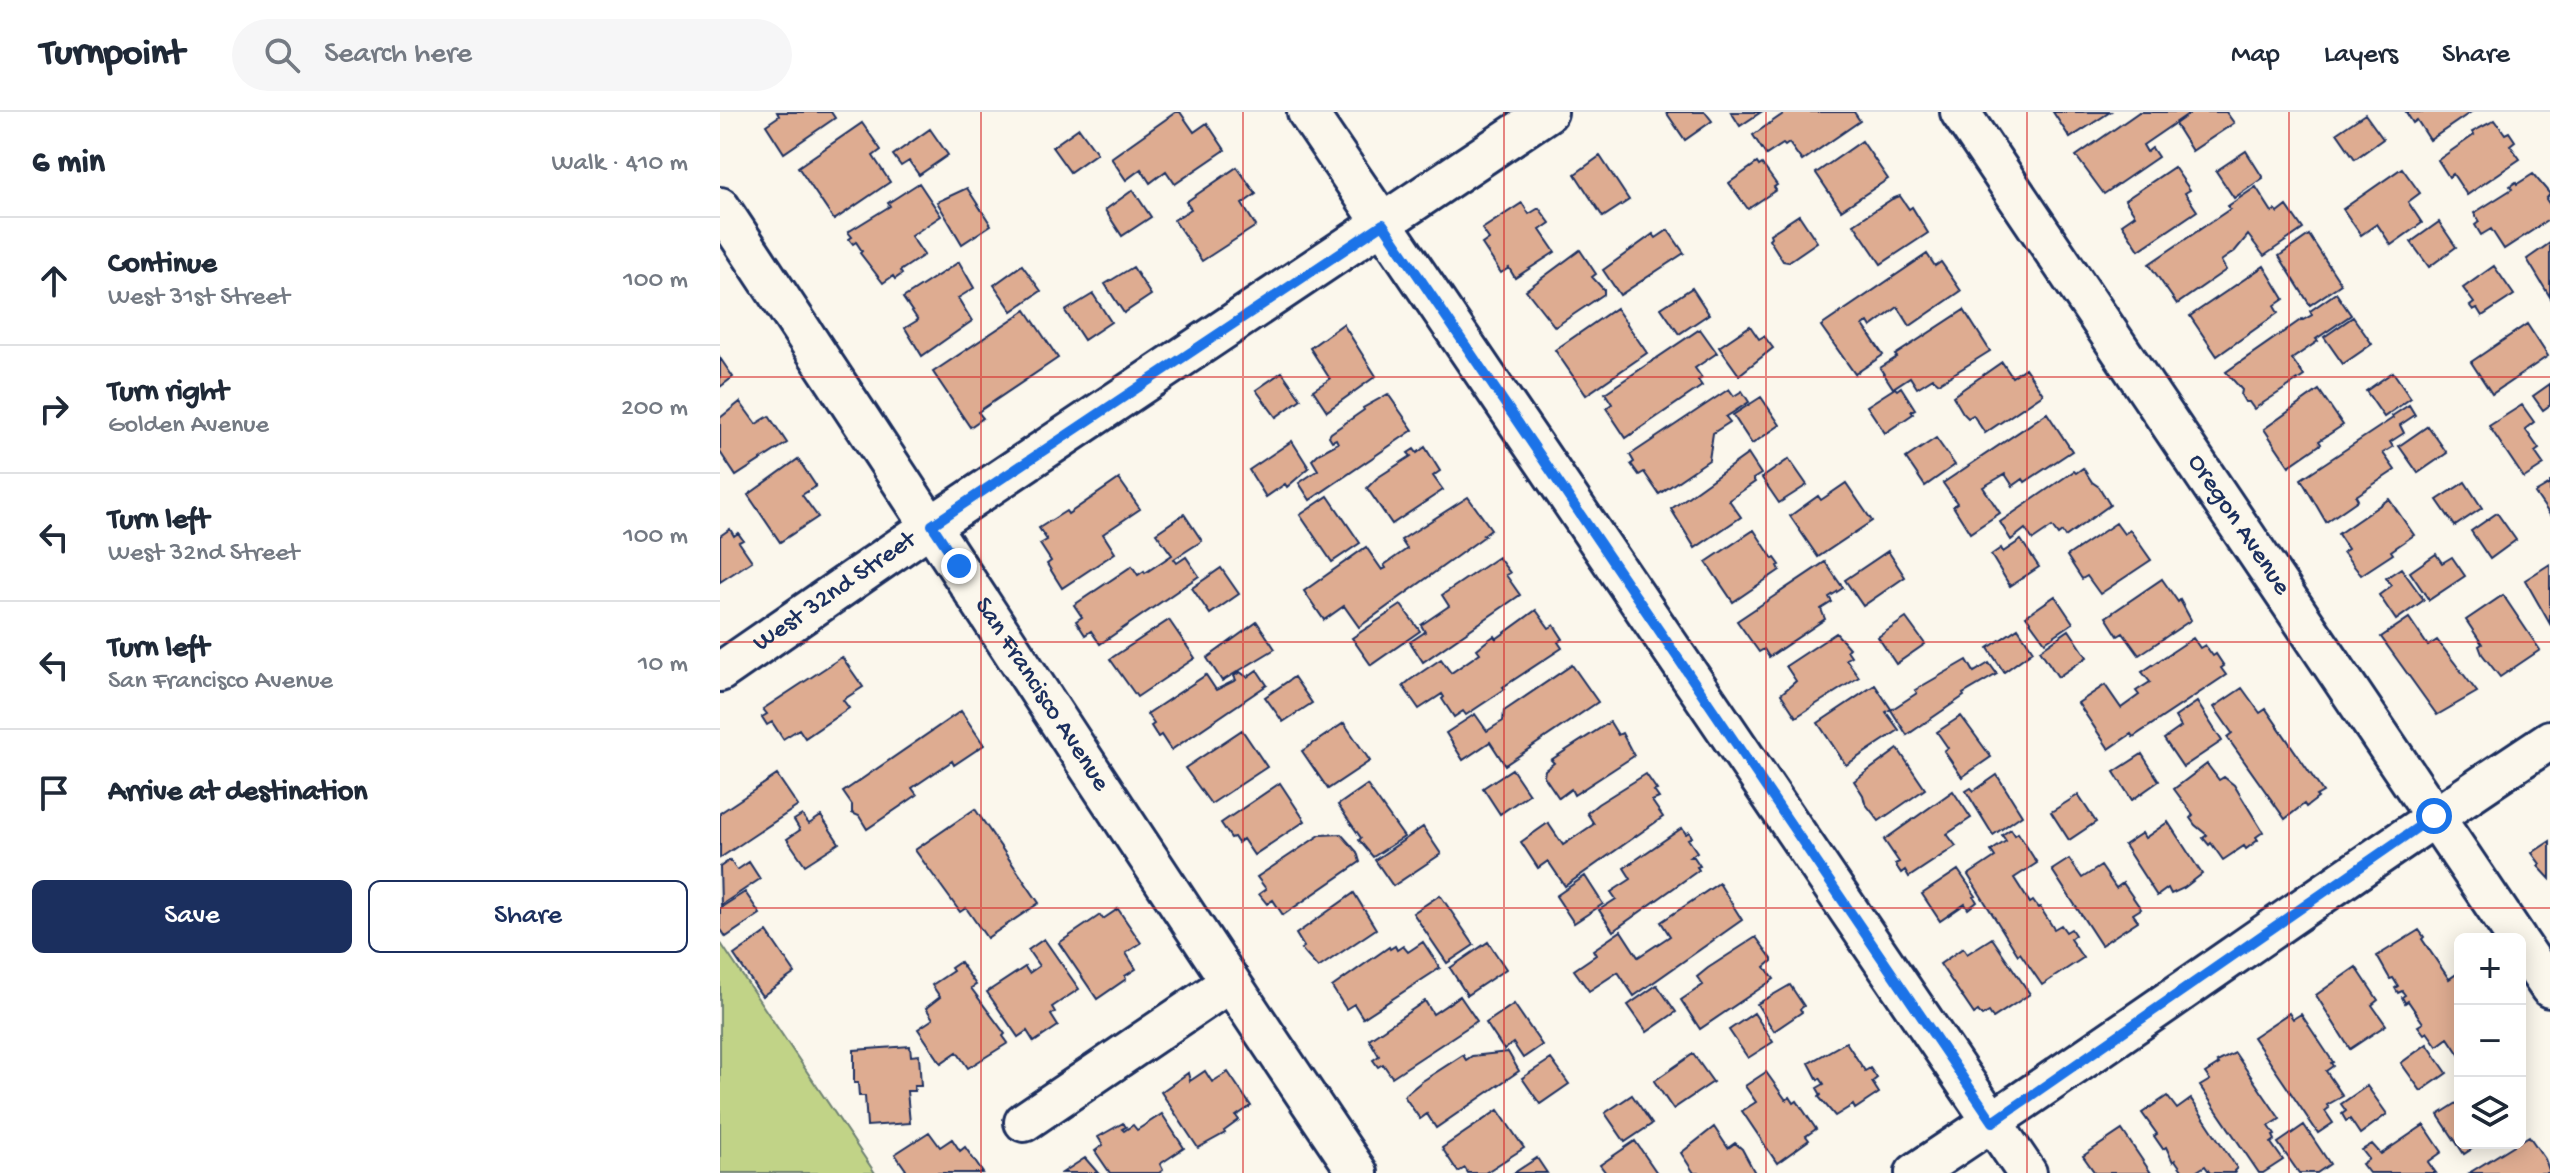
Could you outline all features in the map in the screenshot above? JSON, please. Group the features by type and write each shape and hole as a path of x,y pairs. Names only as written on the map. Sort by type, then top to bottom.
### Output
{"street":[{"path":"1307,112 2027,1173"},
{"name":"West 32nd Street","path":"720,672 932,525 1548,112"},
{"name":"Oregon Avenue","path":"1960,112 2513,933"},
{"name":"San Francisco Avenue","path":"720,207 932,525 1229,983 1358,1173"},
{"path":"1915,1173 2434,816 2550,740"},
{"name":"Oregon Avenue","path":"2526,953 2550,988"},
{"path":"1024,1122 1229,983"}],"green space":[{"path":"720,942 875,1173 720,1173"}],"building":[{"path":"777,112 831,112 835,118 784,153 766,125 779,116"},
{"path":"1180,112 1194,132 1207,123 1225,150 1175,184 1166,171 1150,183 1141,169 1126,180 1111,158"},
{"path":"1666,112 1705,112 1712,121 1685,140"},
{"path":"1731,112 1761,112 1740,126"},
{"path":"1786,112 1854,112 1860,121 1802,161 1789,143 1766,155 1753,135"},
{"path":"2053,112 2110,112 2070,138"},
{"path":"2139,112 2191,112 2143,145 2147,152 2152,148 2158,157 2104,194 2076,156"},
{"path":"2192,112 2226,112 2234,123 2192,151 2175,124"},
{"path":"2406,112 2471,112 2430,140 2417,120 2413,123"},
{"path":"2365,114 2383,139 2355,159 2337,133"},
{"path":"2495,120 2505,134 2509,132 2515,141 2510,145 2520,159 2467,195 2453,174 2449,177 2438,160 2474,135 2472,132"},
{"path":"862,123 881,150 873,156 890,182 834,220 798,167"},
{"path":"1079,128 1097,153 1070,172 1052,147"},
{"path":"930,129 948,155 919,175 909,161 901,166 893,155"},
{"path":"1862,141 1888,179 1841,210 1816,173"},
{"path":"2246,151 2263,178 2234,198 2216,171"},
{"path":"1600,156 1629,200 1603,217 1575,174"},
{"path":"1757,163 1759,166 1762,164 1777,185 1774,187 1776,190 1748,209 1729,183"},
{"path":"1237,167 1256,194 1242,204 1256,226 1202,261 1174,220 1191,209 1186,202"},
{"path":"2174,167 2190,190 2185,193 2197,211 2139,250 2122,224 2135,215 2125,200"},
{"path":"2402,168 2420,193 2408,202 2422,223 2391,245 2377,224 2361,235 2343,209"},
{"path":"2533,174 2550,194 2546,199 2550,205 2550,219 2504,249 2491,229 2481,235 2475,225 2479,222 2474,213 2512,189 2510,186 2516,182"},
{"path":"919,183 941,216 911,236 924,255 900,271 902,274 895,279 893,276 883,283 860,253 862,251 856,242 853,244 849,239 852,237 848,232 890,206 888,203"},
{"path":"2256,187 2272,212 2275,210 2278,213 2287,206 2303,229 2264,256 2248,235 2235,251 2221,261 2226,270 2177,304 2149,264 2230,209 2228,206"},
{"path":"967,188 991,225 962,244 937,202"},
{"path":"1133,190 1151,217 1122,236 1105,210"},
{"path":"1900,196 1909,209 1912,207 1928,233 1881,264 1854,224"},
{"path":"1522,203 1529,214 1539,208 1550,223 1540,230 1555,252 1515,278 1509,268 1501,273 1482,244 1489,239 1482,229"},
{"path":"1799,215 1817,242 1788,262 1783,261 1769,239 1770,234"},
{"path":"2439,222 2456,247 2429,267 2411,242"},
{"path":"1668,230 1684,253 1620,295 1603,270 1653,234 1656,238"},
{"path":"2309,235 2341,284 2310,305 2279,256"},
{"path":"2550,243 2550,297 2527,259"},
{"path":"1580,250 1596,274 1592,277 1604,294 1555,327 1526,290"},
{"path":"1927,254 1935,266 1941,262 1961,291 1910,326 1898,307 1871,327 1868,322 1863,325 1883,355 1855,374 1821,326"},
{"path":"959,262 974,288 958,298 972,321 922,356 905,328 918,320 903,298"},
{"path":"1022,265 1041,291 1012,311 994,285"},
{"path":"2264,266 2284,299 2274,306 2278,313 2217,356 2190,316"},
{"path":"2494,266 2514,295 2482,316 2477,308 2473,310 2470,306 2474,303 2463,288"},
{"path":"1133,267 1151,295 1124,313 1105,284"},
{"path":"1692,288 1709,314 1679,334 1661,308"},
{"path":"2336,293 2351,315 2292,359 2304,376 2254,409 2249,402 2245,402 2242,390 2226,372 2312,315 2310,311"},
{"path":"1093,294 1111,322 1084,340 1065,311"},
{"path":"1616,308 1647,353 1586,395 1555,350"},
{"path":"1026,310 1058,358 978,412 983,418 970,427 933,372"},
{"path":"1964,310 1990,351 1939,383 1933,378 1917,388 1910,377 1893,388 1880,368"},
{"path":"2353,317 2372,344 2343,364 2324,337"},
{"path":"1343,324 1376,376 1327,411 1313,390 1330,379 1310,348"},
{"path":"2527,324 2548,356 2492,394 2471,362"},
{"path":"1750,326 1759,339 1764,336 1773,348 1739,375 1719,347"},
{"path":"1700,329 1717,353 1695,368 1702,378 1698,380 1702,386 1626,438 1606,408 1612,404 1605,393"},
{"path":"720,358 733,377 720,387"},
{"path":"2002,362 2012,377 2025,368 2043,394 1985,433 1973,415 1968,418 1963,413 1953,396"},
{"path":"1282,372 1301,399 1276,417 1256,390"},
{"path":"2393,372 2411,398 2384,417 2366,391"},
{"path":"2550,384 2550,405 2543,410 2533,396"},
{"path":"1901,387 1915,409 1911,411 1913,414 1885,433 1867,406"},
{"path":"1729,389 1734,396 1742,391 1749,402 1726,417 1730,422 1713,433 1709,460 1659,494 1644,472 1639,475 1631,464 1634,462 1630,455"},
{"path":"2319,390 2343,425 2289,466 2264,429"},
{"path":"1388,394 1413,430 1310,500 1299,483 1318,470 1312,460 1338,443 1336,439 1332,441 1331,433 1363,408"},
{"path":"1761,397 1780,425 1752,444 1733,415"},
{"path":"740,402 756,424 769,416 787,443 736,476 720,452 720,418"},
{"path":"2409,405 2415,415 2400,425 2404,433 2390,442 2393,447 2383,453 2395,470 2356,496 2358,500 2326,522 2301,479"},
{"path":"2522,405 2534,422 2525,429 2539,449 2535,452 2544,465 2524,478 2489,426"},
{"path":"2047,413 2072,451 2025,482 2023,479 2013,486 2005,474 1983,487 2000,513 1970,533 1953,506 1957,503 1943,483"},
{"path":"2428,426 2447,453 2418,473 2399,446"},
{"path":"1936,438 1955,465 1925,486 1906,458"},
{"path":"1292,441 1309,468 1287,487 1285,484 1266,497 1249,470"},
{"path":"1425,447 1440,471 1433,476 1443,490 1392,524 1367,488 1411,456 1408,453 1414,449 1417,453"},
{"path":"1748,454 1761,474 1753,479 1755,482 1729,500 1741,517 1695,548 1671,509"},
{"path":"798,459 816,486 802,495 818,517 780,542 748,495"},
{"path":"1789,459 1807,485 1779,503 1762,478"},
{"path":"2083,468 2110,505 2065,537 2062,532 2058,535 2052,527 2033,540 2025,529 2011,540 2000,522"},
{"path":"1119,479 1140,509 1103,534 1115,553 1062,588 1047,564 1051,561 1040,544 1047,540 1039,528 1066,511 1068,514"},
{"path":"2465,482 2482,508 2455,526 2437,500"},
{"path":"1846,483 1872,521 1818,557 1790,516 1818,496 1821,500"},
{"path":"2550,484 2550,515 2535,493"},
{"path":"1328,496 1360,543 1332,562 1300,515"},
{"path":"1468,497 1491,529 1485,536 1359,627 1344,606 1324,620 1304,591 1366,547 1382,570 1386,568 1384,565 1407,549 1401,540"},
{"path":"2389,499 2414,535 2391,551 2393,554 2361,575 2343,552 2348,549 2338,534"},
{"path":"2497,513 2516,540 2490,559 2471,531"},
{"path":"1184,514 1202,541 1174,559 1177,563 1186,557 1199,576 1100,644 1091,631 1085,635 1076,621 1082,617 1074,605 1132,566 1138,575 1172,555 1156,533"},
{"path":"2116,523 2124,534 2130,530 2151,560 2100,594 2087,576 2082,579 2067,556"},
{"path":"730,529 734,536 738,533 743,540 739,542 752,561 720,582 720,536"},
{"path":"1754,530 1780,565 1780,570 1733,602 1706,562"},
{"path":"2021,540 2039,567 2010,586 1991,555 2001,548 2003,552"},
{"path":"1888,551 1905,577 1863,606 1845,580"},
{"path":"2436,554 2442,563 2452,557 2465,576 2429,600 2410,572"},
{"path":"1498,557 1520,595 1423,662 1410,642 1425,632 1421,625 1449,606 1442,595"},
{"path":"1825,562 1843,588 1829,597 1832,602 1821,609 1825,619 1769,657 1764,649 1759,652 1737,621"},
{"path":"2550,564 2550,624 2525,580"},
{"path":"1221,568 1239,594 1210,614 1192,588"},
{"path":"2401,568 2424,600 2396,620 2379,595 2391,586 2386,578"},
{"path":"2162,579 2178,602 2180,600 2191,620 2139,655 2123,633 2118,636 2106,617"},
{"path":"2503,595 2540,650 2500,677 2482,654 2479,646 2482,644 2466,620"},
{"path":"2055,596 2073,623 2045,642 2026,616"},
{"path":"1401,605 1420,631 1371,665 1352,638"},
{"path":"1536,610 1549,628 1554,625 1563,639 1558,642 1562,648 1466,715 1463,711 1454,717 1442,694 1419,709 1403,686 1410,680 1441,659 1451,673 1480,653 1477,649 1487,641 1494,636 1496,639"},
{"path":"1906,618 1925,644 1896,664 1878,637"},
{"path":"2409,618 2428,646 2437,640 2477,692 2437,715 2381,637"},
{"path":"1169,620 1195,658 1137,697 1110,659"},
{"path":"1257,622 1275,649 1222,681 1207,658"},
{"path":"2018,628 2033,651 2004,672 1988,648"},
{"path":"2069,630 2087,657 2058,677 2040,650"},
{"path":"1836,633 1849,648 1847,650 1851,656 1846,659 1859,677 1796,717 1781,694 1796,681 1786,666"},
{"path":"2193,638 2200,648 2205,645 2213,656 2216,654 2226,675 2133,737 2131,734 2109,749 2078,703 2105,685 2121,708 2139,695 2136,691 2150,682 2142,672"},
{"path":"842,657 863,687 843,700 849,708 805,738 799,729 783,739 772,722 767,725 762,717 767,714 763,709"},
{"path":"1967,660 1974,672 1989,663 1997,674 1963,694 1907,735 1891,710 1917,693 1915,690"},
{"path":"1572,665 1598,702 1505,765 1490,742 1463,760 1446,733 1475,714 1487,731 1503,721 1504,711"},
{"path":"1257,670 1267,685 1171,750 1151,726 1154,724 1147,714 1206,675 1216,690 1236,680 1234,676 1240,672 1247,677"},
{"path":"1294,677 1312,703 1283,722 1265,697"},
{"path":"1875,685 1891,709 1886,712 1899,730 1846,765 1818,723"},
{"path":"2242,688 2260,713 2266,709 2323,792 2285,819 2227,737 2232,733 2214,707"},
{"path":"2197,702 2222,741 2183,767 2164,739 2181,727 2175,717"},
{"path":"961,711 984,745 954,765 952,761 912,788 917,795 867,829 859,816 852,813 852,805 843,792"},
{"path":"1961,716 1991,757 1962,777 1944,751 1948,748 1937,732"},
{"path":"1610,722 1618,735 1622,733 1634,756 1574,795 1571,789 1559,798 1544,776 1545,770 1554,763 1551,760"},
{"path":"1344,723 1370,761 1328,789 1302,751"},
{"path":"1242,730 1267,767 1211,804 1185,768"},
{"path":"1898,749 1925,789 1879,821 1854,781"},
{"path":"2142,754 2159,781 2132,800 2114,772"},
{"path":"2207,764 2219,780 2224,777 2234,785 2263,832 2246,849 2244,846 2223,860 2211,843 2209,845 2203,838 2207,835 2195,825 2190,818 2193,815 2174,789"},
{"path":"1512,769 1529,794 1500,814 1483,788"},
{"path":"1646,774 1659,798 1652,801 1663,817 1565,886 1548,861 1538,868 1521,842 1548,823 1563,845 1594,824 1587,813"},
{"path":"777,775 798,806 720,858 720,813"},
{"path":"1997,775 2022,815 1993,835 1966,791 1971,788 1974,791"},
{"path":"1280,783 1305,821 1254,855 1243,839 1238,843 1234,837 1231,838 1221,823"},
{"path":"1367,785 1404,837 1373,857 1338,805"},
{"path":"1953,791 1971,818 1947,834 1956,846 1909,877 1905,870 1901,873 1895,864 1899,862 1884,840"},
{"path":"2078,795 2096,822 2069,840 2051,812"},
{"path":"975,809 1039,903 987,938 966,908 960,912 915,850"},
{"path":"802,815 809,824 821,816 839,843 805,865 787,839 800,830 794,820"},
{"path":"2168,822 2202,874 2184,888 2171,894 2168,888 2157,896 2124,845 2142,833 2145,838"},
{"path":"1423,827 1441,854 1393,886 1375,860"},
{"path":"1682,828 1692,837 1688,839 1697,852 1690,857 1694,857 1699,870 1613,931 1599,910 1616,899 1611,892 1631,879 1624,868"},
{"path":"2011,829 2015,835 2018,833 2037,863 2014,878 2030,903 2033,901 2040,907 2054,929 2061,925 2066,932 2071,929 2075,935 2070,939 2083,958 2042,985 2020,953 2018,955 1968,875 1995,857 1991,851 2006,841 2002,835"},
{"path":"1341,834 1357,852 1360,862 1283,915 1273,900 1267,904 1259,894 1266,889 1257,877 1320,835"},
{"path":"2550,841 2550,879 2538,866 2540,864 2532,853"},
{"path":"2069,859 2082,878 2101,866 2116,888 2123,883 2141,909 2133,914 2138,921 2101,945 2052,870"},
{"path":"730,860 737,870 749,862 760,879 721,905 720,867"},
{"path":"1958,870 1977,902 1968,909 1965,904 1940,921 1922,894"},
{"path":"1585,876 1603,904 1574,923 1556,896"},
{"path":"1719,883 1742,920 1634,996 1618,972 1589,991 1574,970 1596,955 1593,950 1621,931 1638,957 1670,936 1661,922"},
{"path":"745,892 760,914 726,937 720,928 720,908"},
{"path":"1354,893 1376,929 1318,968 1301,949 1304,947 1296,934"},
{"path":"1440,895 1474,945 1447,963 1413,913"},
{"path":"1118,909 1141,943 1126,953 1136,969 1097,999 1059,943 1100,915 1103,919"},
{"path":"2419,930 2449,979 2454,976 2454,1047 2448,1038 2437,1046 2427,1032 2424,1034 2418,1026 2423,1023 2408,1001 2405,1003 2402,991 2398,993 2395,988 2398,986 2393,978 2390,979 2377,956"},
{"path":"767,932 795,973 762,996 734,955"},
{"path":"1756,937 1772,959 1765,967 1774,979 1700,1029 1681,1000 1703,985 1697,977"},
{"path":"1992,938 2030,994 1993,1018 1989,1012 1982,1016 1978,1011 1974,1014 1940,964 1963,948 1967,954"},
{"path":"1044,939 1079,989 1052,1007 1055,1012 1051,1015 1058,1026 1034,1042 1027,1031 1018,1037 987,992 1025,967 1029,973 1039,966 1028,950"},
{"path":"1423,942 1440,968 1363,1018 1354,1004 1346,1009 1332,987 1389,947 1395,946 1397,950 1403,946 1408,952"},
{"path":"1488,942 1506,969 1467,995 1450,968"},
{"path":"960,962 976,985 971,988 1005,1034 1003,1036 1008,1043 968,1068 957,1052 941,1063 918,1029 933,1019 926,1008 940,997 932,985 953,971 951,968"},
{"path":"2356,967 2378,1000 2372,1005 2386,1025 2350,1049 2316,995"},
{"path":"1657,985 1676,1012 1647,1032 1628,1005"},
{"path":"1790,985 1804,1006 1800,1009 1802,1012 1774,1031 1757,1004"},
{"path":"1460,996 1477,1021 1392,1077 1383,1064 1378,1067 1373,1060 1379,1056 1369,1039 1425,1001 1433,1014"},
{"path":"1514,1004 1542,1045 1523,1058 1513,1043 1504,1050 1486,1023"},
{"path":"1754,1013 1773,1042 1748,1058 1729,1030"},
{"path":"2289,1013 2293,1019 2301,1014 2333,1062 2333,1066 2326,1071 2343,1096 2327,1105 2329,1108 2325,1111 2333,1123 2318,1133 2253,1037"},
{"path":"1846,1042 1865,1071 1870,1068 1877,1078 1872,1082 1879,1093 1855,1109 1853,1105 1835,1116 1819,1097 1817,1088 1824,1084 1820,1078 1818,1080 1809,1063"},
{"path":"2427,1044 2447,1073 2421,1091 2401,1063"},
{"path":"910,1046 911,1056 919,1055 921,1086 914,1086 915,1091 907,1091 910,1123 867,1126 865,1096 859,1096 858,1083 854,1083 854,1050"},
{"path":"1508,1052 1519,1071 1436,1128 1427,1114 1420,1119 1404,1096 1463,1055 1466,1060 1472,1056"},
{"path":"2235,1053 2280,1119 2269,1126 2275,1135 2271,1143 2283,1160 2263,1173 2259,1173 2200,1086 2210,1080 2205,1073 2219,1064 2217,1062"},
{"path":"1693,1054 1713,1082 1673,1109 1654,1081"},
{"path":"1551,1059 1569,1084 1540,1104 1522,1078"},
{"path":"1205,1071 1212,1082 1228,1072 1251,1106 1236,1116 1239,1120 1225,1133 1198,1148 1161,1092 1188,1073 1190,1081"},
{"path":"1766,1072 1786,1100 1790,1097 1794,1103 1797,1101 1816,1129 1806,1136 1809,1140 1777,1163 1742,1111 1756,1102 1745,1086"},
{"path":"2367,1086 2387,1114 2360,1134 2350,1119 2346,1121 2342,1114 2346,1111 2341,1104"},
{"path":"1632,1095 1652,1124 1625,1142 1605,1113"},
{"path":"2167,1096 2177,1109 2191,1099 2237,1168 2235,1173 2210,1173 2205,1166 2194,1173 2184,1173 2175,1160 2173,1162 2142,1113"},
{"path":"2454,1105 2454,1139 2438,1115"},
{"path":"1498,1110 1524,1148 1485,1173 1468,1173 1465,1168 1458,1172 1442,1148"},
{"path":"1162,1114 1184,1148 1160,1164 1163,1170 1159,1173 1110,1173 1095,1151 1103,1145 1098,1137 1123,1123 1126,1127 1122,1129 1124,1131 1133,1125 1137,1130"},
{"path":"2304,1125 2330,1164 2317,1173 2299,1173 2278,1143"},
{"path":"2424,1125 2442,1152 2428,1162 2436,1173 2369,1173 2362,1164 2369,1159 2362,1150 2372,1144 2381,1154"},
{"path":"1714,1127 1728,1148 1735,1143 1742,1149 1755,1173 1694,1173 1681,1153"},
{"path":"2122,1130 2151,1173 2095,1173 2083,1156"},
{"path":"929,1132 940,1147 952,1139 960,1151 965,1147 983,1173 902,1173 906,1170 895,1154"},
{"path":"2529,1136 2545,1159 2550,1173 2469,1173 2508,1149 2526,1149 2526,1138"},
{"path":"1635,1141 1657,1173 1606,1173 1600,1165"},
{"path":"1085,1158 1098,1173 1062,1173"},
{"path":"1537,1158 1547,1173 1514,1173"}],"route":[{"path":"959,566 932,525 1383,224 1993,1122 2434,816"}]}
